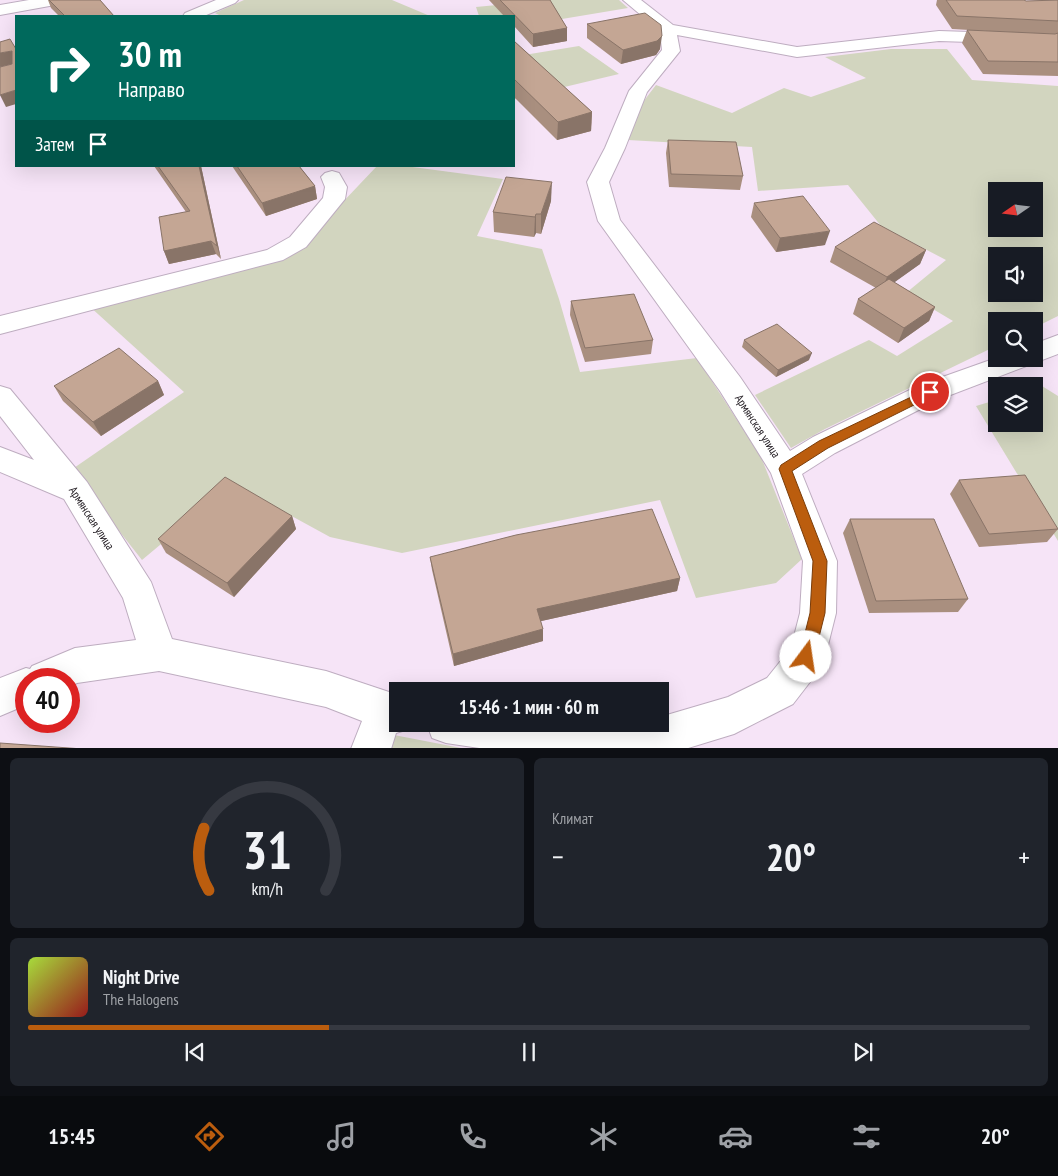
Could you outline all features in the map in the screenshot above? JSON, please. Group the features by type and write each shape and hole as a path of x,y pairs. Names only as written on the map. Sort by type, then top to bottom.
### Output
{"street":[{"path":"0,10 55,0"},
{"path":"193,15 230,0"},
{"path":"631,0 668,29 797,52 939,36 1017,39"},
{"name":"Армянская улица","path":"510,732 589,742 661,742 734,715 780,691 806,657 818,613 820,561 785,469 730,384 609,221 598,182 615,148 638,91 670,51 668,29"},
{"path":"0,324 275,255 298,242 334,199 336,187 332,177"},
{"path":"1043,350 1058,344"},
{"path":"785,469 824,445 930,392 1000,367"},
{"name":"Армянская улица","path":"0,396 76,491 139,593 159,654"},
{"path":"0,459 76,491"},
{"path":"70,668 159,654 326,689 389,712"},
{"path":"0,697 15,691"},
{"path":"371,748 389,716"}],"green space":[{"path":"244,0 392,0 428,15 219,15 215,13"},
{"path":"552,0 619,0 628,8 515,27 515,15 479,15 476,7"},
{"path":"515,44 524,55 579,46 619,74 515,99"},
{"path":"891,49 947,49 972,80 1058,86 1058,316 1043,324 1043,312 988,312 988,350 825,429 791,448 755,395 869,340 897,356 953,321 906,293 946,260 881,226 848,185 758,191 752,147 628,140 643,102 656,85 732,113 784,88 811,97 866,78 825,57"},
{"path":"376,167 413,167 503,179 477,236 542,249 580,372 697,358 761,457 802,559 776,583 696,598 660,500 402,553 330,537 233,484 142,560 71,470 184,392 88,305 303,244"},
{"path":"1043,387 1058,396 1058,541 992,432 1043,432"},
{"path":"988,402 988,426 976,406"},
{"path":"394,735 461,748 390,748"}],"building":[{"path":"49,0 100,0 113,15 64,15"},
{"path":"500,0 550,0 567,28 533,34"},
{"path":"946,0 1058,0 1058,21 957,16"},
{"path":"645,13 661,25 662,36 657,41 623,50 587,24"},
{"path":"967,30 1058,33 1058,62 988,61"},
{"path":"10,39 15,47 15,90 0,95 0,67 12,64 12,51 0,53 0,42"},
{"path":"515,42 592,112 558,122 515,80"},
{"path":"668,140 736,142 743,176 671,174"},
{"path":"159,167 199,167 217,246 211,241 164,251 159,217 190,211"},
{"path":"238,167 300,167 315,186 262,203"},
{"path":"506,177 552,182 541,214 536,214 535,217 493,212"},
{"path":"803,196 830,231 780,238 754,203"},
{"path":"874,222 926,250 887,277 835,247"},
{"path":"889,279 935,307 904,328 858,299"},
{"path":"634,294 653,340 585,348 571,301"},
{"path":"777,324 812,353 778,370 744,340"},
{"path":"119,348 158,381 93,422 54,386"},
{"path":"1025,475 1058,529 989,534 959,480"},
{"path":"225,477 292,516 227,583 158,539"},
{"path":"652,509 680,578 537,609 543,629 453,654 430,557 516,535"},
{"path":"850,519 934,519 968,599 876,601"},
{"path":"0,743 69,748 0,748"}],"route":[{"path":"806,657 818,613 820,561 785,469 824,445 930,392"}]}
